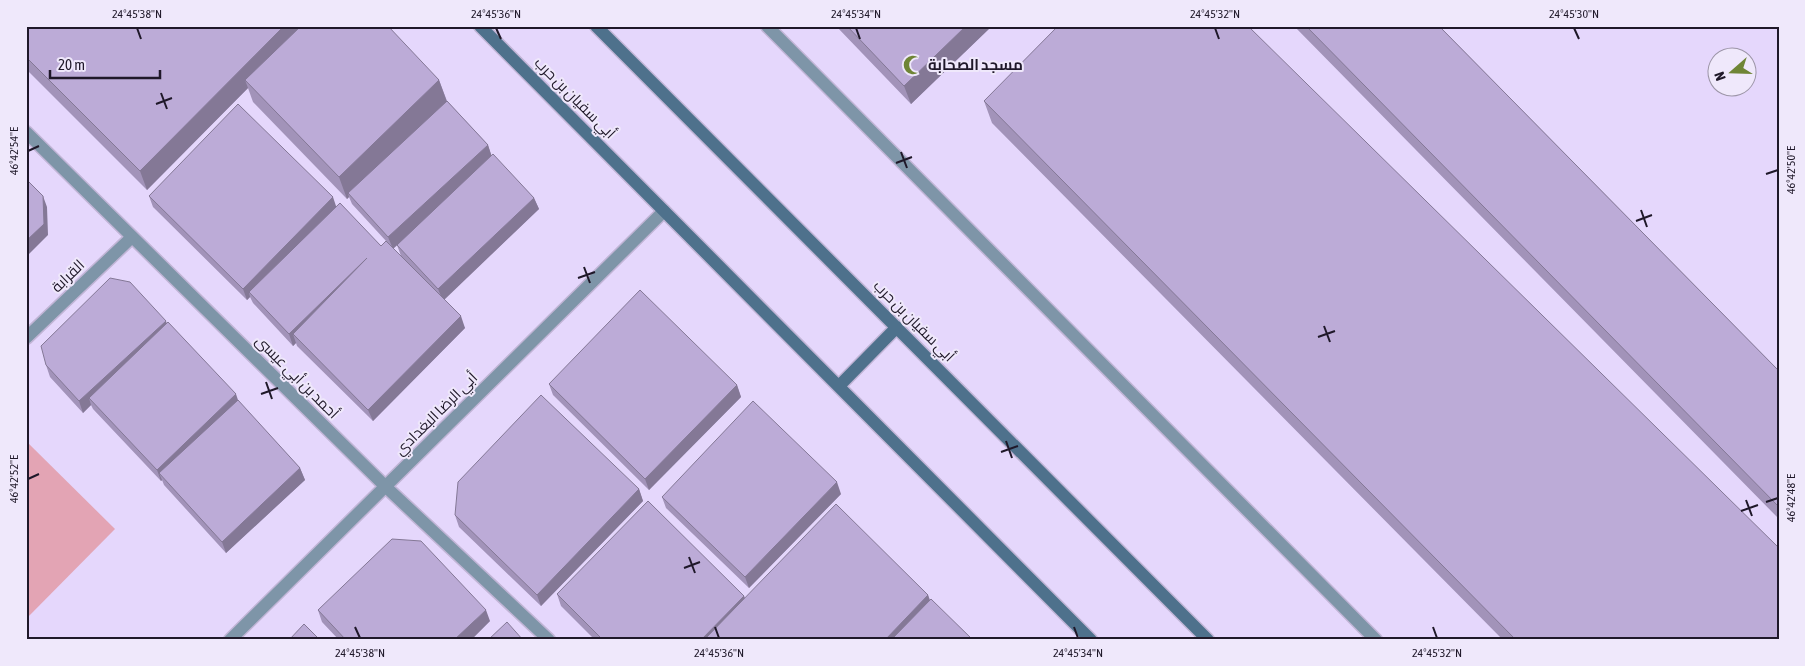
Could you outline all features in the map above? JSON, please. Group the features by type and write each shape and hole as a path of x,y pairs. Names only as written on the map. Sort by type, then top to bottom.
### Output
{"street":[{"name":"أبي سفيان بن حرب","path":"480,26 1091,640"},
{"name":"أبي سفيان بن حرب","path":"596,26 1208,640"},
{"path":"767,26 1376,640"},
{"name":"أحمد بن أبي عيسى","path":"26,132 386,487 549,640"},
{"name":"أبي الرضا البغدادي","path":"230,640 664,211"},
{"name":"القرابة","path":"26,338 132,236"},
{"path":"839,386 897,327"}],"shaded area":[{"path":"26,441 115,529 26,619"}],"building":[{"path":"26,26 284,26 140,171 26,57"},
{"path":"301,26 388,26 439,80 339,177 245,80"},
{"path":"847,26 966,26 904,86"},
{"path":"1058,26 1248,26 1779,548 1779,640 1516,640 984,101"},
{"path":"1306,26 1439,26 1779,371 1779,507"},
{"path":"447,101 488,145 388,237 348,193"},
{"path":"238,104 333,197 243,289 149,196"},
{"path":"493,154 534,198 438,289 397,245"},
{"path":"26,179 43,196 44,224 26,241"},
{"path":"340,203 381,246 386,241 461,316 368,410 293,334 367,258 289,334 249,292"},
{"path":"110,278 130,282 166,321 79,401 46,365 41,346"},
{"path":"640,290 737,385 645,479 549,384"},
{"path":"168,322 236,394 157,470 89,398"},
{"path":"541,395 639,489 537,595 455,515 458,482"},
{"path":"238,400 300,468 222,542 159,473"},
{"path":"753,401 837,482 745,577 662,497"},
{"path":"648,501 744,596 701,640 603,640 557,594"},
{"path":"836,504 928,595 885,640 704,640"},
{"path":"392,539 421,541 486,610 454,640 346,640 318,610"},
{"path":"931,599 973,640 891,640"},
{"path":"507,622 523,640 488,640"},
{"path":"304,624 320,640 289,640"}],"place":[{"name":"مسجد الصحابة","path":"913,65"}]}
